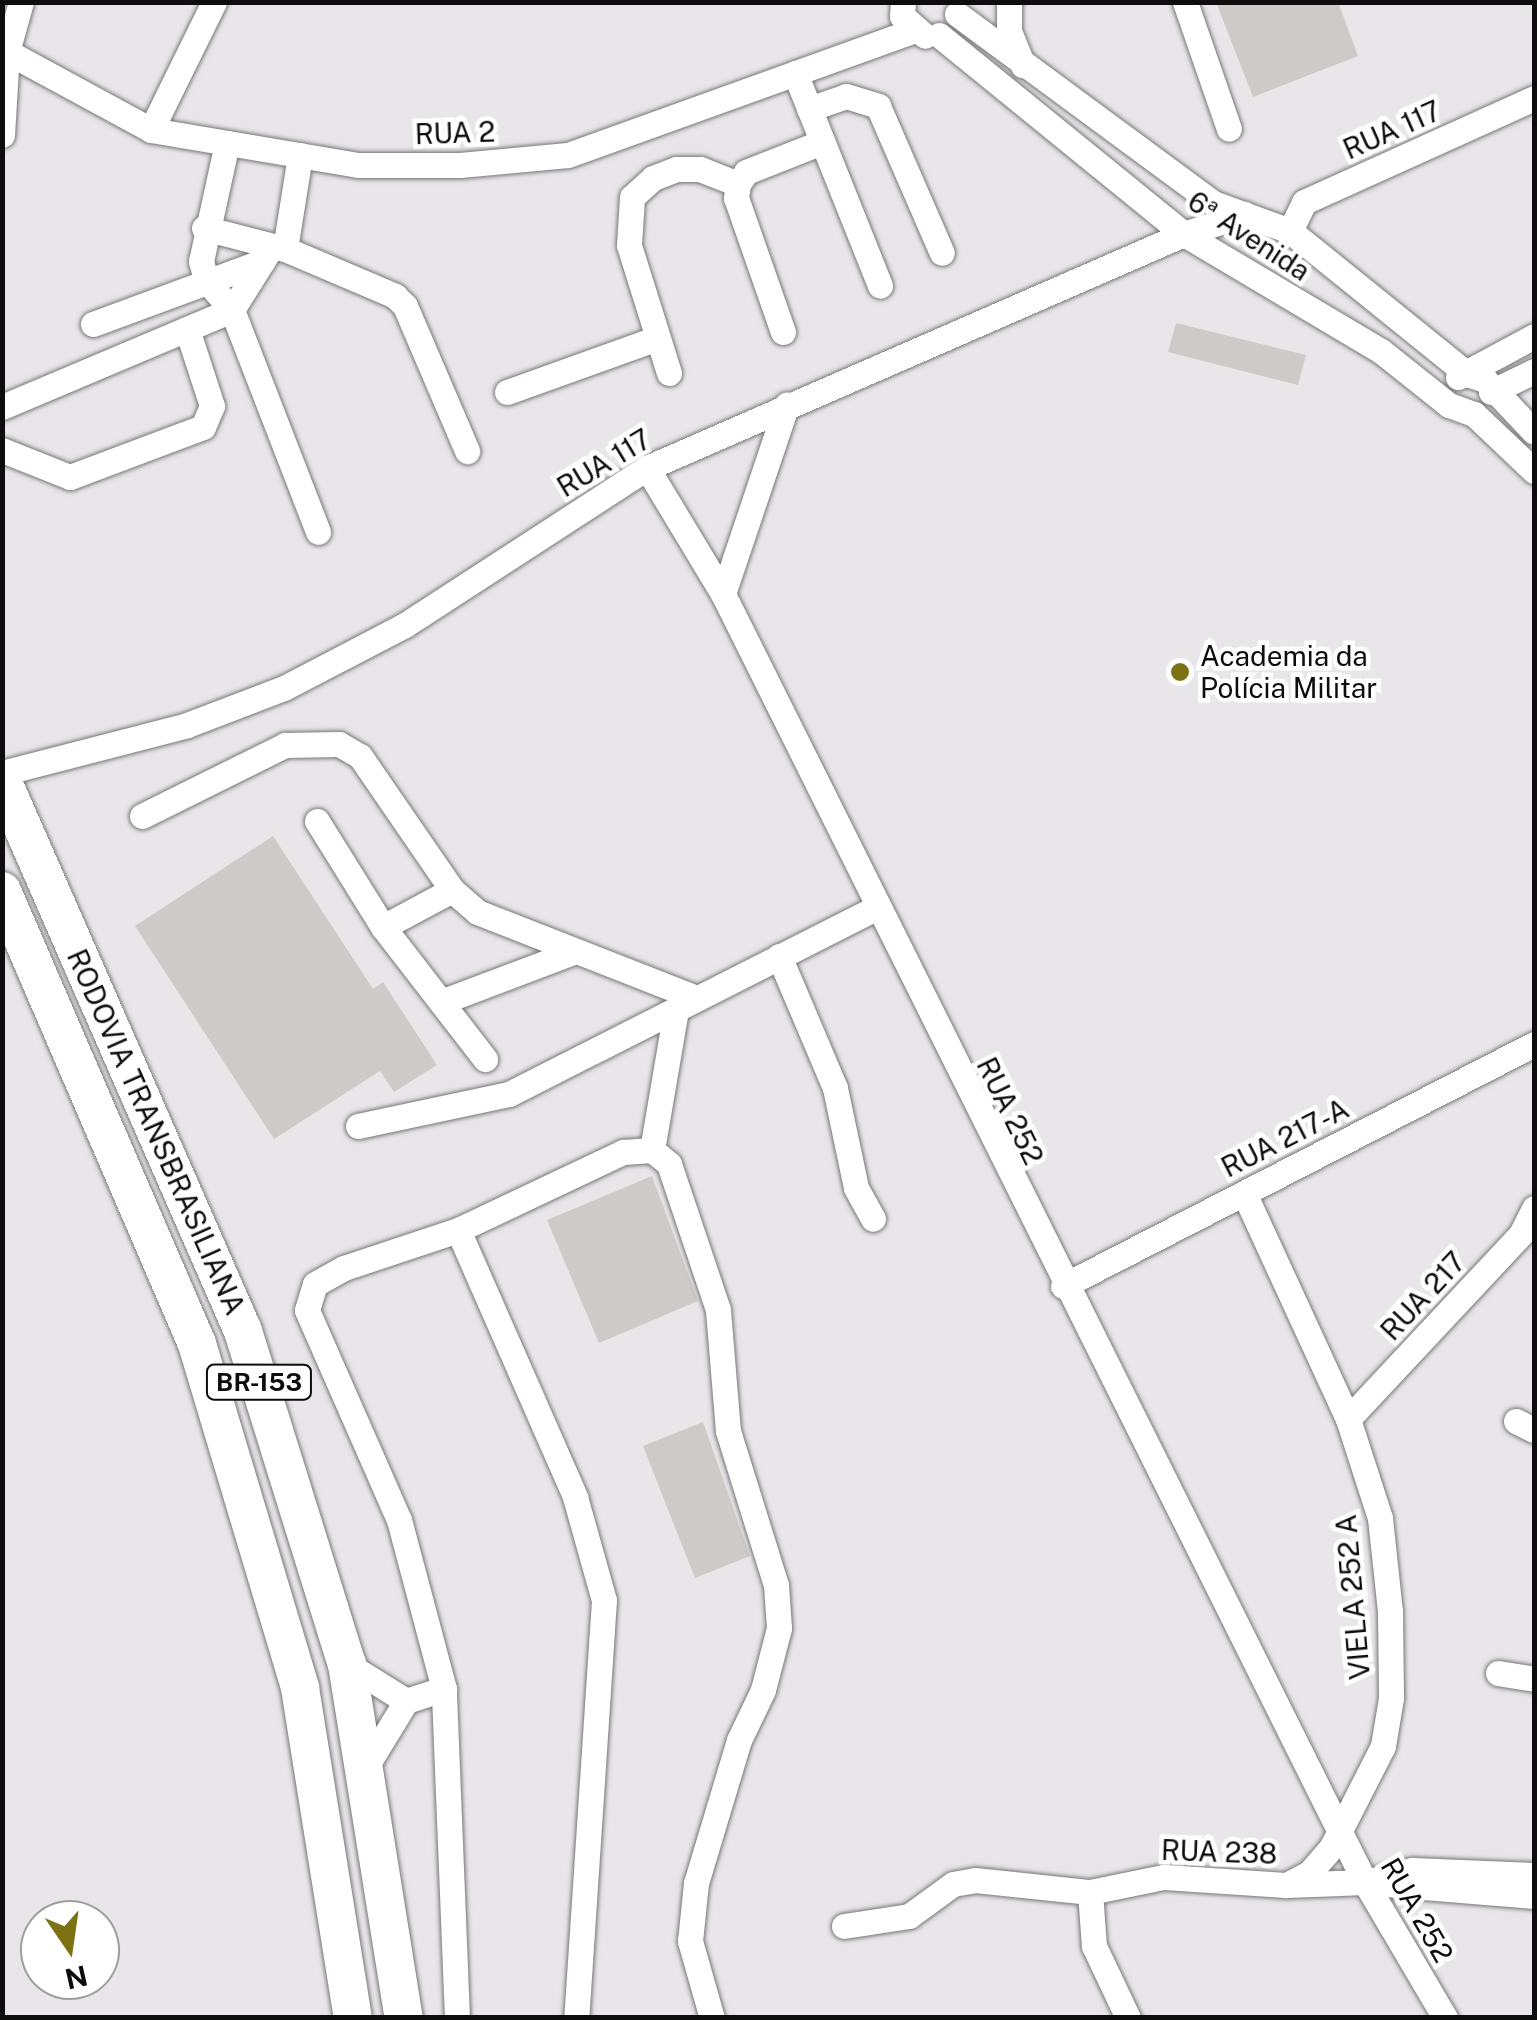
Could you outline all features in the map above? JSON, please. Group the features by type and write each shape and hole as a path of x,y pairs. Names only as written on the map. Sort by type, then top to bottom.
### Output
{"highway":[{"name":"RODOVIA TRANSBRASILIANA","path":"2,780 244,1332 347,1664 367,1765 404,2018"},
{"name":"RODOVIA TRANSBRASILIANA","path":"2,891 197,1344 300,1688 353,2018"}],"street":[{"path":"2,135 5,50 21,2"},
{"path":"151,130 214,2"},
{"path":"903,2 912,31 939,35 959,6"},
{"path":"1009,2 1009,31 1023,65"},
{"path":"1185,2 1229,130"},
{"name":"6ª Avenida","path":"959,6 1023,65 1213,203 1290,231 1467,374 1486,380 1491,392 1534,432"},
{"name":"RUA 2","path":"5,50 151,130 358,165 568,155 912,31"},
{"name":"6ª Avenida","path":"939,35 1184,234 1444,395 1457,410 1474,414 1534,471"},
{"path":"795,73 880,286"},
{"path":"809,109 846,96 878,106 942,252"},
{"name":"RUA 117","path":"1290,231 1304,202 1534,98"},
{"path":"783,332 736,198 738,184 746,172 822,142"},
{"path":"227,143 204,228 206,280 232,310 318,532"},
{"path":"2,407 232,310 273,252 300,155"},
{"path":"669,373 629,245 632,198 652,178 676,169 700,169 738,184"},
{"path":"1184,234 1213,203"},
{"name":"RUA 117","path":"2,772 88,753 284,688 405,624 647,468 1184,234 1245,214"},
{"path":"204,228 405,306 467,451"},
{"path":"94,324 273,252"},
{"path":"2,450 70,476 203,427 212,406 186,329"},
{"path":"1444,395 1449,380 1534,336"},
{"path":"507,392 658,338"},
{"path":"1474,414 1491,392 1534,371"},
{"path":"723,594 787,404"},
{"name":"RUA 252","path":"647,468 723,594 1063,1286 1365,1882 1445,2018"},
{"path":"142,816 285,745 340,744 360,756 452,890 477,912 576,951 686,1004"},
{"path":"318,821 383,927 485,1059"},
{"path":"383,927 452,890"},
{"path":"358,1126 509,1094 875,908"},
{"path":"441,1002 576,951"},
{"path":"780,956 835,1088 856,1188 874,1219"},
{"path":"652,1150 686,1004"},
{"name":"RUA 217-A","path":"1063,1286 1534,1044"},
{"path":"457,2018 444,1689 399,1520 306,1310 315,1284 344,1268 458,1230 623,1152 652,1150 668,1164 718,1310 728,1431 778,1600 779,1628 762,1690 738,1740 696,1882 690,1942 712,2018"},
{"name":"VIELA 252 A","path":"1244,1193 1348,1420 1380,1518 1392,1698 1382,1746 1340,1830"},
{"name":"RUA 217","path":"1348,1420 1528,1238 1534,1208"},
{"path":"458,1230 576,1497 604,1600 576,2018"},
{"path":"347,1664 406,1700"},
{"path":"1498,1674 1534,1679"},
{"path":"367,1765 406,1700 444,1689"},
{"path":"1286,1885 1321,1862 1340,1830"},
{"name":"RUA 238","path":"1365,1882 1412,1870 1534,1875"},
{"name":"RUA 238","path":"844,1926 909,1916 952,1884 974,1880 1090,1892 1164,1877 1286,1885 1365,1882 1534,1896"},
{"path":"1090,1892 1094,1946 1128,2018"}],"building":[{"path":"1216,2 1338,2 1358,56 1253,97"},
{"path":"1176,323 1306,355 1298,385 1168,352"},
{"path":"273,836 373,989 383,982 437,1065 394,1092 380,1071 274,1139 135,926"},
{"path":"652,1176 698,1301 599,1343 547,1220"},
{"path":"703,1422 750,1556 695,1578 643,1446"}],"place":[{"name":"Academia da Polícia Militar","path":"1180,672"}]}
